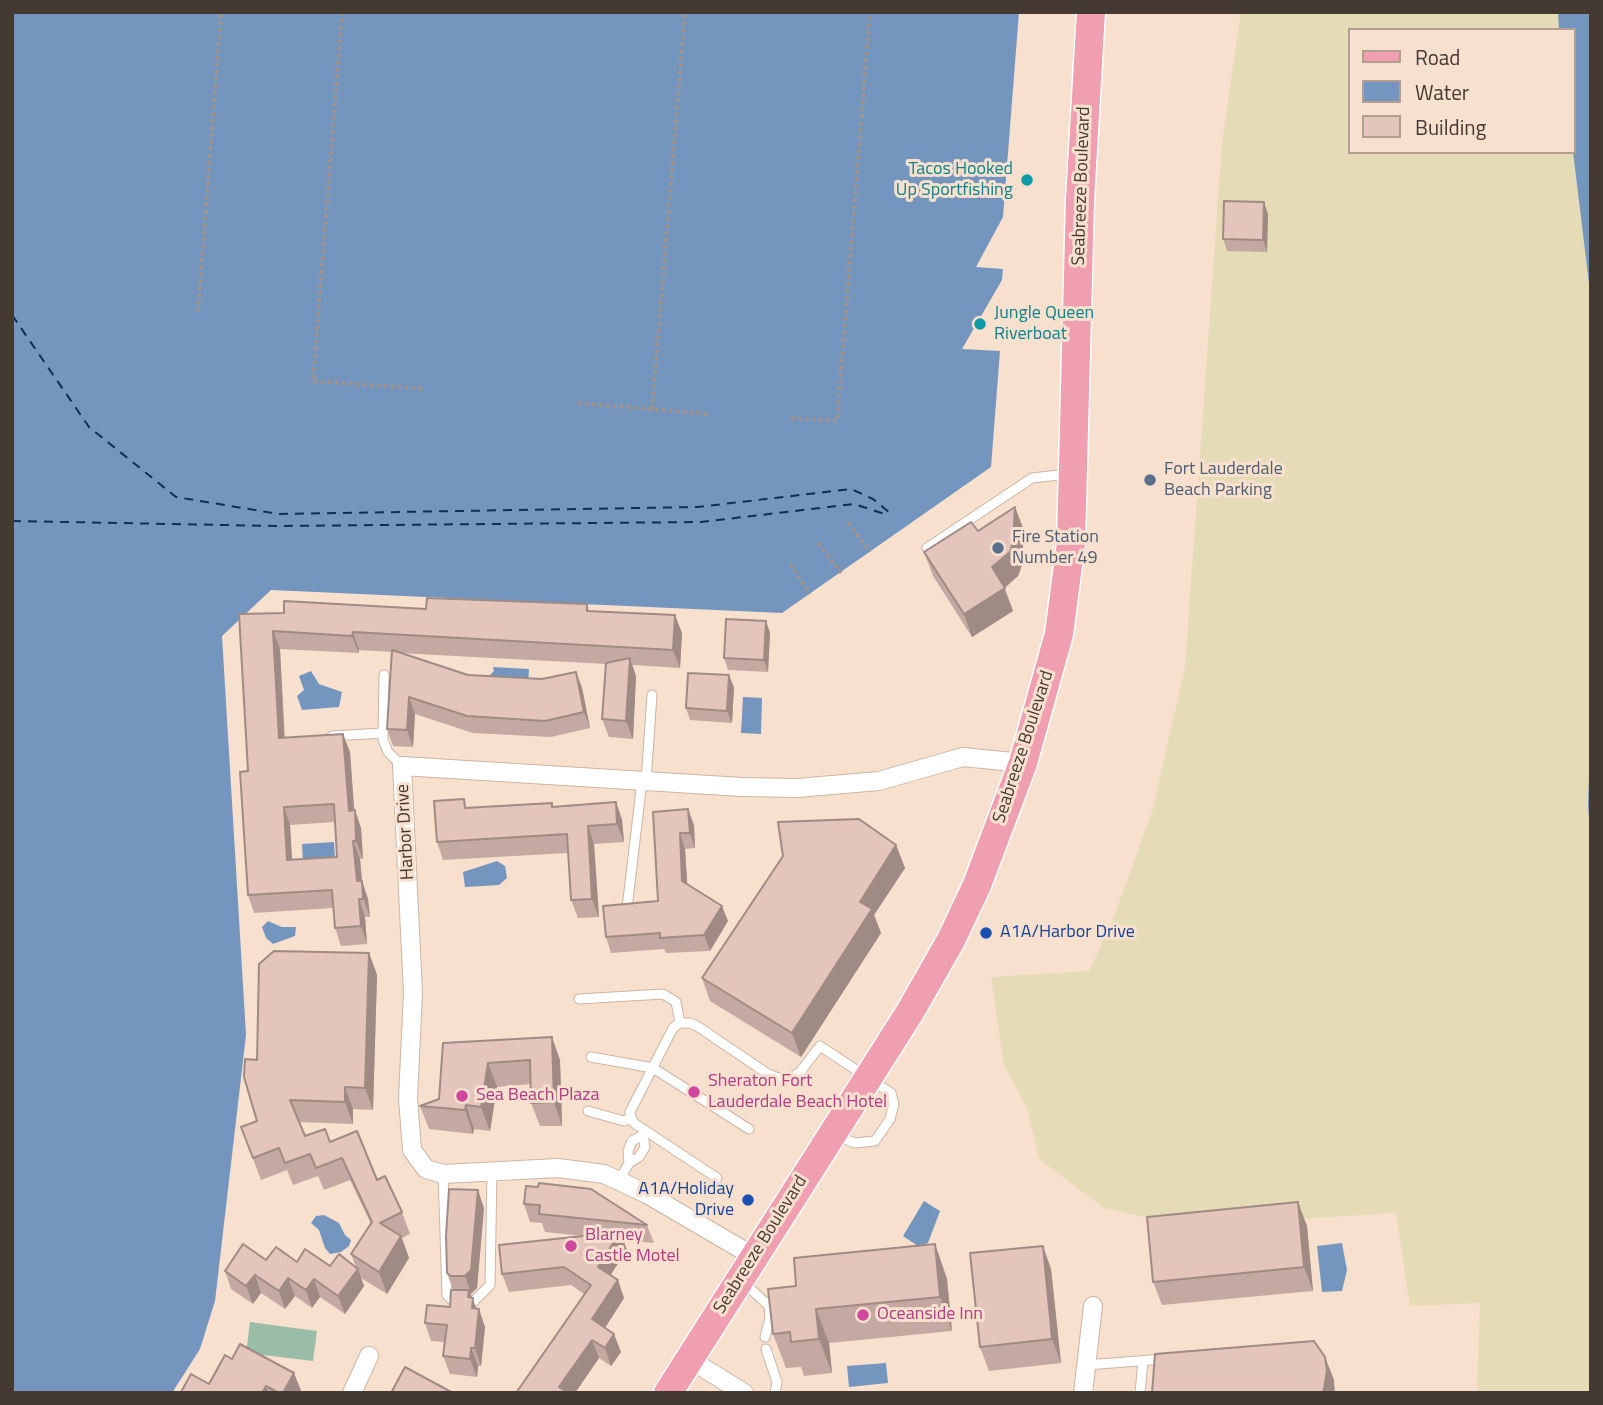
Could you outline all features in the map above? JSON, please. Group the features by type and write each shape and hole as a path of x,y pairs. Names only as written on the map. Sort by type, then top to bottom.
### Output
{"main road":[{"name":"Seabreeze Boulevard","path":"668,1393 910,1012 951,940 977,885 1023,763 1059,634 1071,543 1080,200 1091,12"}],"street":[{"name":"Harbor Drive","path":"443,1174 426,1169 412,1150 408,1098 413,993 402,766 797,788 879,781 962,757 1023,763"},
{"path":"443,1174 558,1168 604,1174 647,1194 746,1268"},
{"path":"1083,1393 1093,1306"},
{"path":"352,1393 369,1356"},
{"path":"689,1359 744,1393"}],"lane":[{"path":"927,548 1032,478 1073,473"},
{"path":"384,675 383,740 388,752 402,766"},
{"path":"627,908 652,695"},
{"path":"318,737 383,733"},
{"path":"579,999 663,994 676,1002 680,1023"},
{"path":"717,1178 645,1133 631,1118 630,1112 673,1028 680,1023 697,1026 768,1074 781,1079 790,1078 800,1072 815,1043 891,1093 894,1104 890,1119 875,1141 855,1143 832,1133"},
{"path":"591,1057 653,1068 749,1129"},
{"path":"588,1111 624,1121 631,1118"},
{"path":"619,1181 629,1163 628,1151 632,1141 645,1133"},
{"path":"443,1174 447,1295 453,1301 474,1301 490,1285 492,1172"},
{"path":"746,1268 769,1306 770,1318 765,1337"},
{"path":"766,1349 777,1382 775,1393"},
{"path":"1086,1365 1171,1359"},
{"path":"1140,1393 1143,1361"}],"path":[{"path":"198,311 221,12"},
{"path":"342,12 313,381 424,389"},
{"path":"652,409 685,12"},
{"path":"791,418 837,421 870,12"},
{"path":"578,403 708,414"},
{"path":"848,523 870,552"},
{"path":"818,543 841,573"},
{"path":"790,564 810,594"}],"green space":[{"path":"250,1322 317,1331 313,1361 246,1353"}],"sand":[{"path":"1241,12 1558,12 1559,28 1348,28 1348,154 1573,154 1591,300 1591,718 1588,804 1591,852 1591,1393 1477,1393 1480,1303 1410,1306 1396,1213 1183,1226 1104,1208 1039,1159 1027,1108 1004,1065 991,977 1089,971 1110,927 1152,812 1185,667 1222,143"}],"water":[{"path":"12,12 1019,12 1003,217 976,267 1003,269 1002,280 962,349 1000,351 991,467 782,613 271,590 222,636 246,1035 215,1301 200,1349 172,1393 12,1393"},
{"path":"1558,12 1591,12 1591,300 1573,154 1575,28 1559,28"},
{"path":"493,667 529,669 528,687 489,676 494,671"},
{"path":"311,671 319,684 342,692 339,707 302,710 297,696 304,690 299,676"},
{"path":"743,697 762,698 761,734 741,733"},
{"path":"1591,718 1591,852 1588,804"},
{"path":"334,842 335,860 303,862 302,844"},
{"path":"497,861 505,866 507,878 499,885 465,887 463,872"},
{"path":"268,921 282,927 296,927 295,936 273,944 266,938 262,927"},
{"path":"924,1201 940,1211 928,1243 918,1246 903,1236"},
{"path":"324,1215 339,1223 351,1240 349,1246 341,1252 330,1254 319,1230 311,1223 316,1216"},
{"path":"1342,1243 1347,1270 1342,1291 1322,1292 1317,1246"},
{"path":"886,1363 888,1383 849,1387 847,1366"}],"building":[{"path":"1224,201 1264,202 1263,240 1223,239"},
{"path":"1015,507 1010,552 992,567 1005,588 964,614 924,552 971,522 978,531"},
{"path":"427,598 587,604 587,611 675,615 673,650 353,632 352,636 273,631 279,738 343,734 349,811 355,810 356,841 353,841 357,881 362,881 363,899 359,899 361,926 335,928 332,890 248,895 240,772 248,771 239,614 284,613 284,601 426,609","holes":["334,804 337,857 287,860 284,807"]},
{"path":"726,619 766,621 764,660 724,658"},
{"path":"392,650 468,675 542,679 576,672 584,712 545,721 467,716 409,697 407,730 387,729"},
{"path":"630,658 626,721 602,719 606,663"},
{"path":"688,673 729,675 727,711 686,708"},
{"path":"464,799 465,808 552,803 552,807 616,802 617,824 588,826 592,899 571,900 567,834 437,842 434,801"},
{"path":"688,809 690,833 680,833 682,881 722,906 704,935 660,938 660,933 606,937 603,906 658,901 653,812"},
{"path":"859,819 896,845 860,902 872,909 792,1033 702,978 783,856 778,822"},
{"path":"274,951 369,953 365,1088 345,1087 345,1102 290,1100 305,1136 325,1129 330,1142 357,1131 377,1180 385,1176 402,1212 380,1223 401,1236 379,1272 351,1254 372,1222 342,1158 316,1168 310,1154 285,1163 279,1148 253,1158 241,1127 257,1121 244,1077 245,1059 257,1060 259,964"},
{"path":"552,1037 554,1102 531,1103 530,1060 488,1063 481,1107 466,1105 465,1110 420,1106 439,1099 443,1043"},
{"path":"539,1183 591,1189 647,1225 539,1214 540,1205 524,1204 526,1186 538,1187"},
{"path":"449,1189 478,1190 471,1270 465,1276 451,1276 447,1273"},
{"path":"1298,1202 1304,1267 1153,1282 1147,1217"},
{"path":"620,1232 598,1267 618,1280 592,1319 614,1334 605,1348 592,1340 559,1387 568,1393 516,1393 591,1285 564,1267 502,1274 499,1245"},
{"path":"243,1244 266,1260 276,1247 297,1262 305,1249 330,1266 339,1254 358,1269 338,1296 314,1279 306,1290 288,1278 279,1291 255,1275 246,1286 225,1271"},
{"path":"935,1244 940,1297 816,1309 819,1339 791,1342 790,1332 773,1334 768,1289 796,1286 794,1258"},
{"path":"1043,1246 1052,1339 980,1347 970,1253"},
{"path":"451,1290 469,1290 468,1297 473,1298 472,1308 479,1309 475,1348 471,1348 470,1359 443,1356 447,1325 425,1323 427,1305 450,1307"},
{"path":"1314,1341 1325,1357 1327,1371 1322,1393 1152,1393 1155,1354"},
{"path":"240,1344 294,1373 283,1393 266,1386 262,1393 181,1392 191,1374 209,1384 225,1355 232,1359"},
{"path":"405,1367 453,1393 391,1393"}],"ferry route":[{"path":"12,315 89,427 176,497 279,514 698,507 851,489 873,499 890,513"},
{"path":"12,521 278,526 701,522 854,504 888,515"}],"place":[{"name":"Tacos Hooked Up Sportfishing","path":"1027,180"},
{"name":"Jungle Queen Riverboat","path":"980,324"},
{"name":"Fort Lauderdale Beach Parking","path":"1150,480"},
{"name":"Fire Station Number 49","path":"998,548"},
{"name":"A1A/Harbor Drive","path":"986,933"},
{"name":"Sheraton Fort Lauderdale Beach Hotel","path":"694,1092"},
{"name":"Sea Beach Plaza","path":"462,1096"},
{"name":"A1A/Holiday Drive","path":"748,1200"},
{"name":"Blarney Castle Motel","path":"571,1246"},
{"name":"Oceanside Inn","path":"863,1315"}]}
